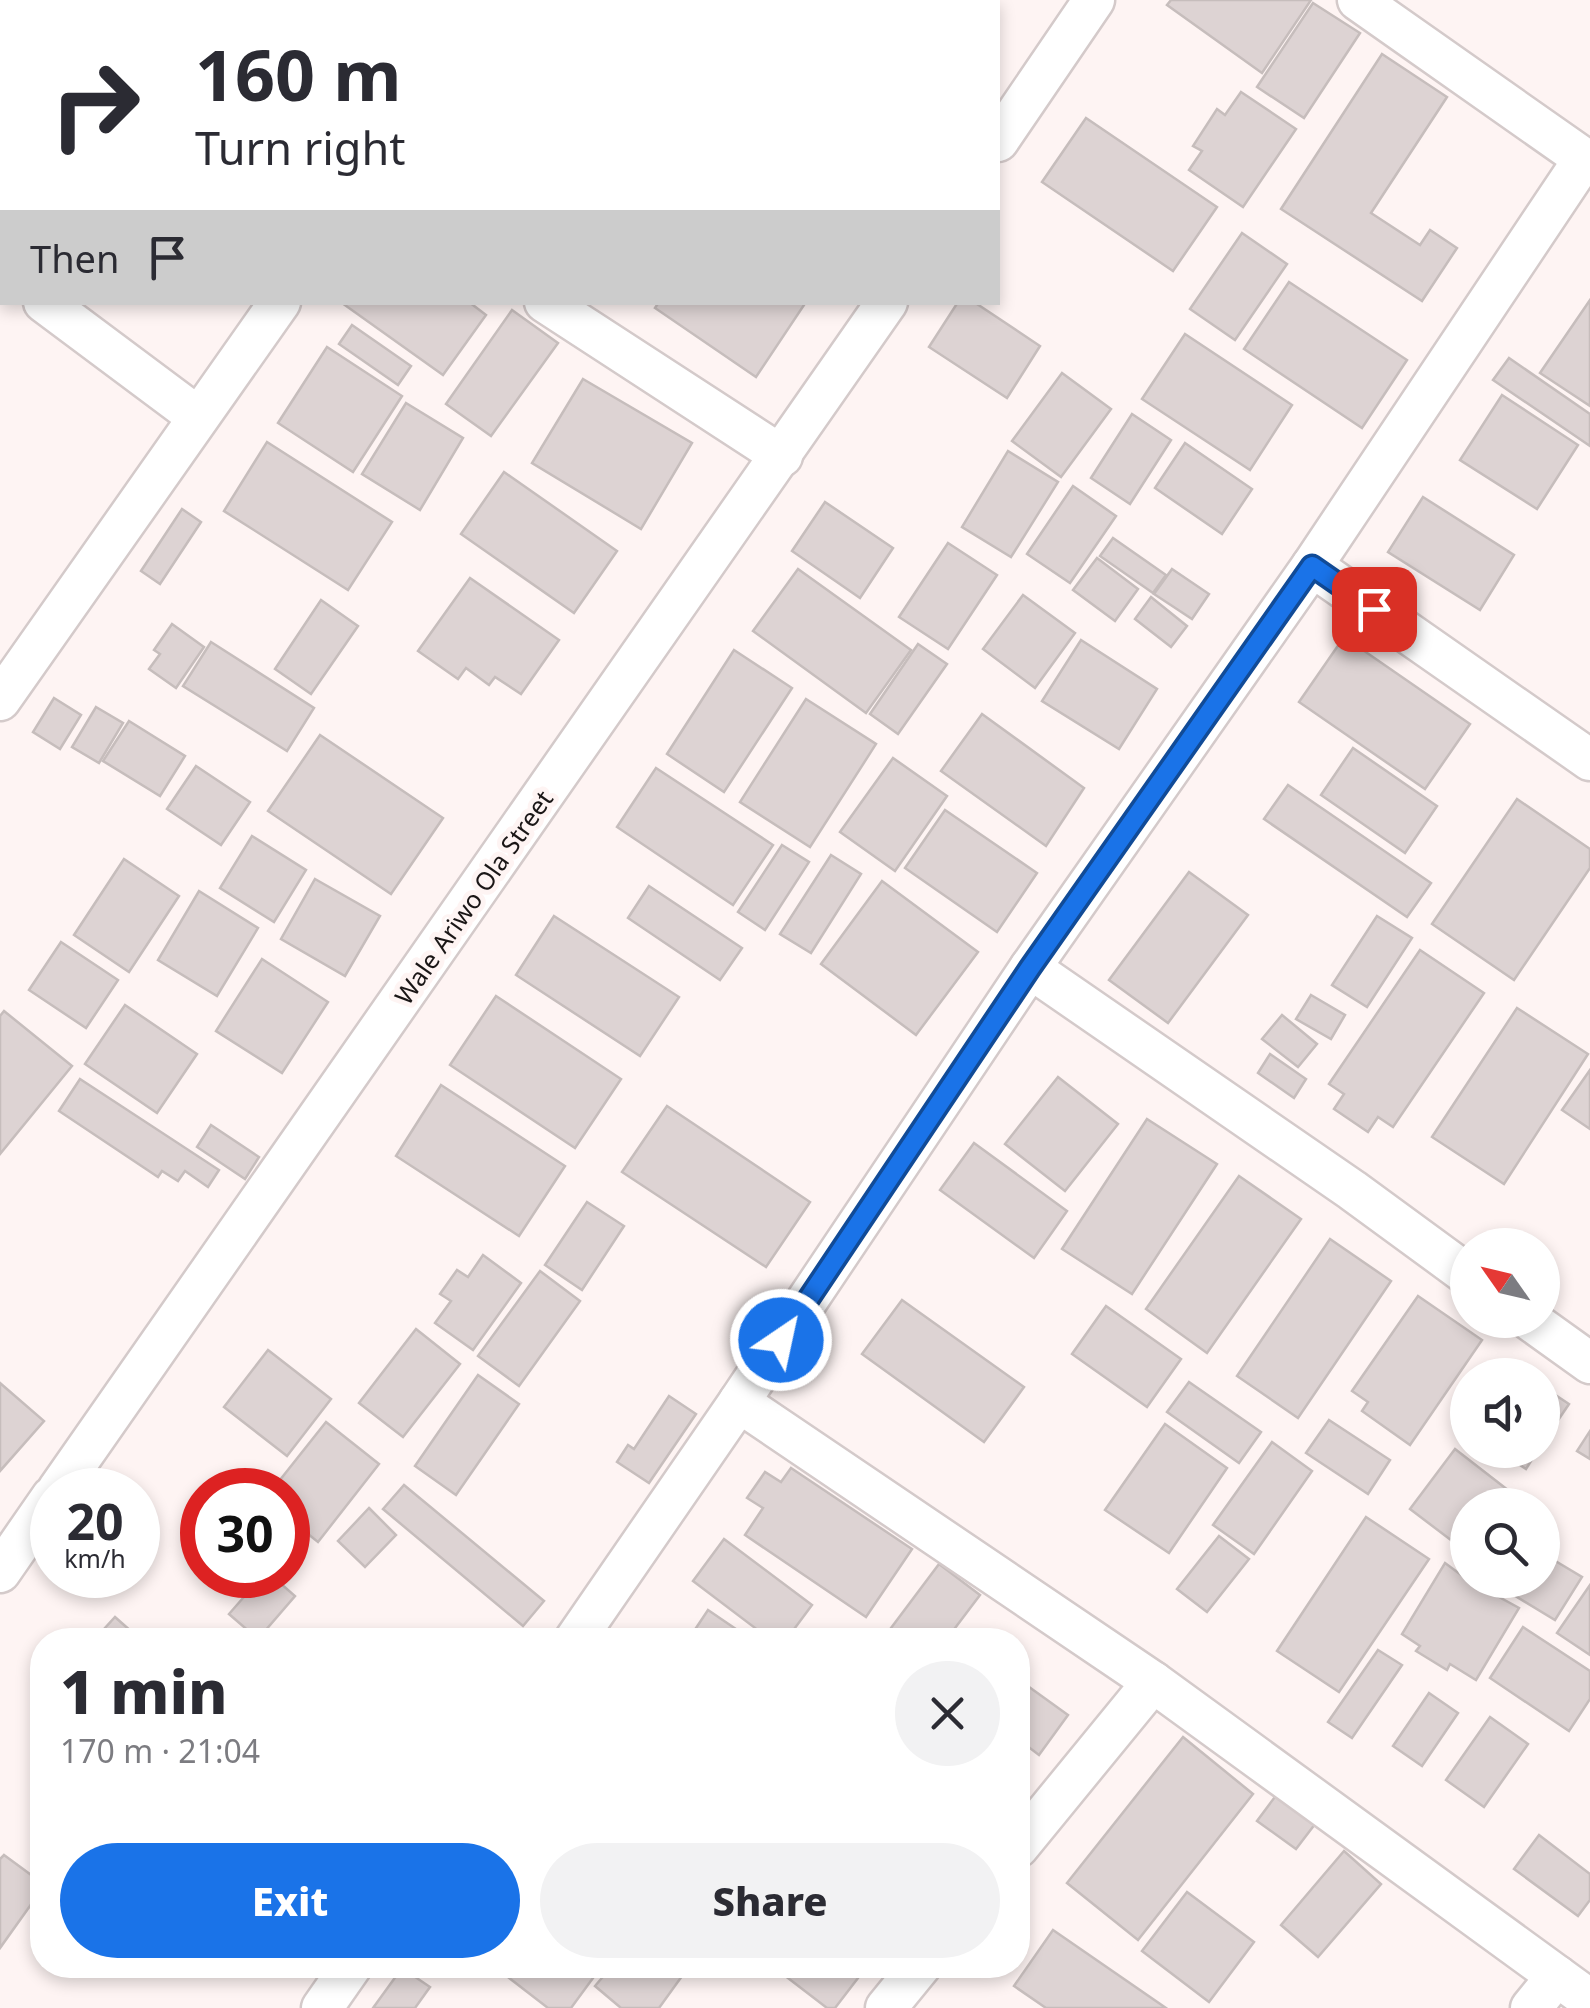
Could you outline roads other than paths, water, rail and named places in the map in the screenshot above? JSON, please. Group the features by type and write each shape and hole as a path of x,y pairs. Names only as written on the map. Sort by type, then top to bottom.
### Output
{"street":[{"path":"1000,138 1094,0"},
{"path":"584,1628 1030,968 1312,566 1587,161 1358,0"},
{"path":"48,305 198,417"},
{"path":"0,700 278,305"},
{"path":"550,305 782,456"},
{"name":"Wale Ariwo Ola Street","path":"73,1468 884,305"},
{"path":"1312,566 1590,760"},
{"path":"1030,968 1450,1262"},
{"path":"1555,1338 1590,1363"},
{"path":"739,1402 1153,1682 1590,2000"},
{"path":"0,1572 30,1529"},
{"path":"1030,1832 1153,1682"},
{"path":"1531,2008 1557,1976"},
{"path":"322,2008 343,1978"},
{"path":"886,2008 910,1978"}]}
